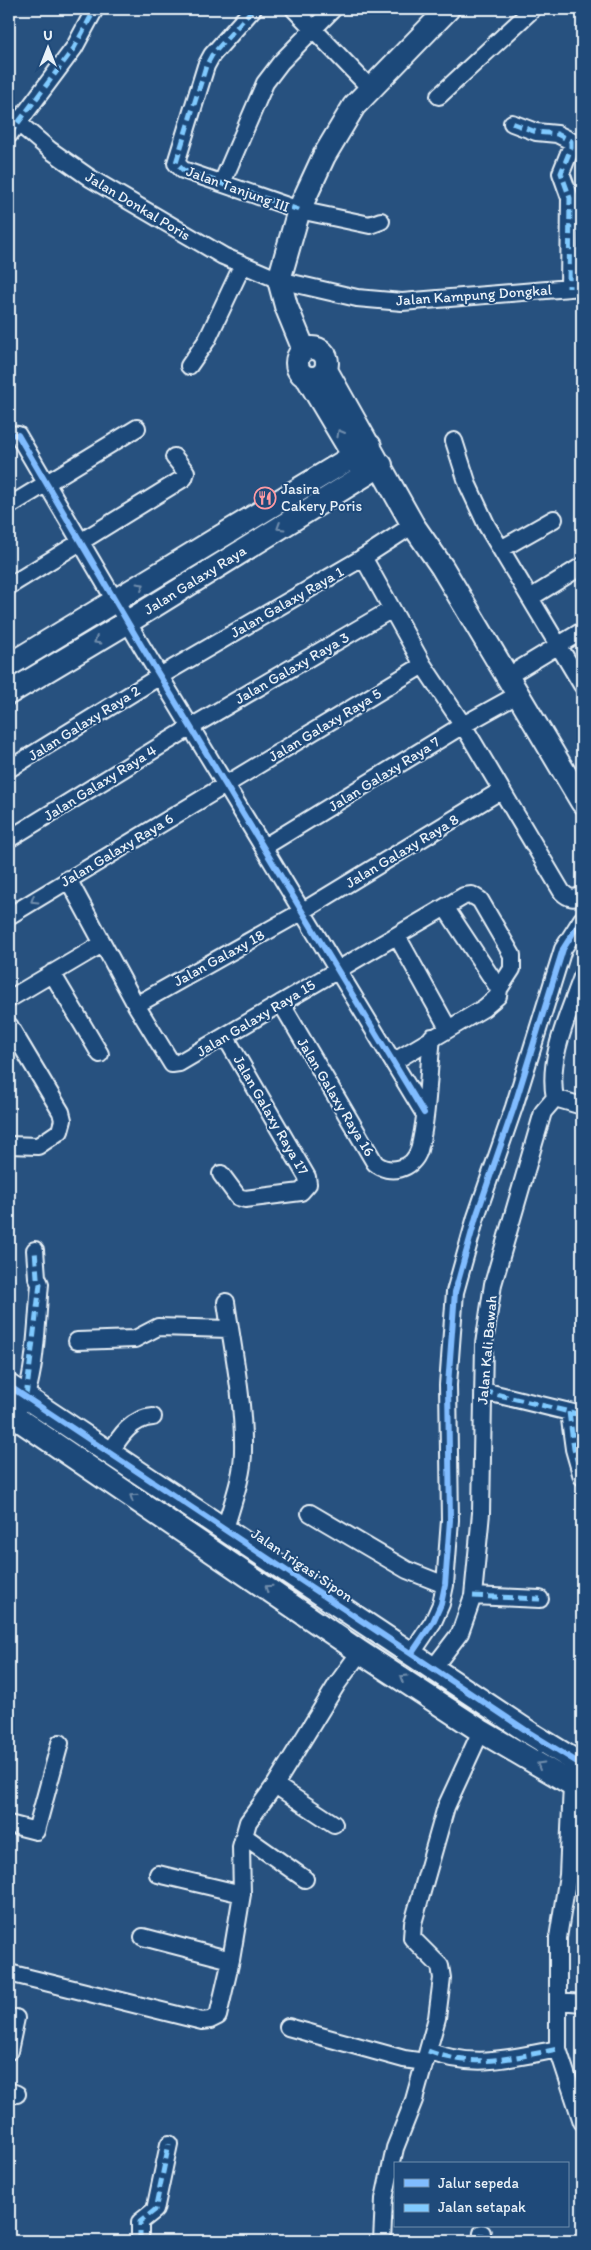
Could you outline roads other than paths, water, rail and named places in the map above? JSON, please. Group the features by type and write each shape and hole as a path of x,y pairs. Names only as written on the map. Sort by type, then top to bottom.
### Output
{"street":[{"path":"9,135 14,118 74,48 95,9"},
{"name":"Jalan Tanjung III","path":"253,9 212,55 206,66 176,163 183,170 299,210 370,225 381,221"},
{"path":"294,9 370,88"},
{"path":"222,183 265,82 333,9"},
{"path":"448,9 370,88 337,131 299,210 279,280 286,306 304,350 312,348 320,350 325,356 317,374 367,460 394,492 413,525 442,567 510,691 582,802"},
{"path":"439,96 533,9"},
{"name":"Jalan Donkal Poris","path":"14,118 50,150 90,178 162,222 242,266 279,280"},
{"path":"512,123 536,132 557,134 571,141 571,148 561,173 570,198 576,288"},
{"path":"189,366 207,340 242,266"},
{"name":"Jalan Kampung Dongkal","path":"279,280 357,298 402,302 576,288"},
{"path":"9,506 137,428"},
{"path":"9,434 18,435 160,676 424,1113"},
{"path":"454,441 468,485 487,526 560,644 582,685"},
{"path":"9,586 184,478 186,472 174,456"},
{"name":"Jalan Galaxy Raya","path":"9,665 116,601 367,460"},
{"name":"Jalan Galaxy Raya","path":"9,693 128,622 367,460"},
{"path":"501,549 554,519"},
{"name":"Jalan Galaxy Raya 1","path":"160,676 363,557 413,525"},
{"path":"363,557 423,665 463,725 500,791 562,892 566,897 574,899 582,895"},
{"path":"530,598 582,566"},
{"name":"Jalan Galaxy Raya 3","path":"191,727 392,609"},
{"name":"Jalan Galaxy Raya 7","path":"264,847 463,725 510,691 560,644 582,631"},
{"name":"Jalan Galaxy Raya 5","path":"227,785 423,665"},
{"name":"Jalan Galaxy Raya 2","path":"9,769 160,676"},
{"name":"Jalan Galaxy Raya 4","path":"9,839 191,727"},
{"name":"Jalan Galaxy Raya 6","path":"9,916 227,785"},
{"name":"Jalan Galaxy Raya 8","path":"303,911 500,791"},
{"path":"68,879 136,1004"},
{"name":"Jalan Galaxy Raya 15","path":"136,1004 168,1060 172,1064 180,1063 464,896 472,895 480,900 512,955 512,969 493,1002 393,1062"},
{"path":"445,907 499,989"},
{"name":"Jalan Galaxy 18","path":"136,1004 303,911"},
{"path":"412,1653 433,1622 441,1604 445,1585 450,1520 448,1385 455,1292 476,1217 514,1107 563,949 582,919"},
{"path":"397,936 448,1028"},
{"path":"9,999 102,944"},
{"path":"52,973 100,1054"},
{"path":"582,977 553,1066 552,1085 554,1098 582,1106"},
{"name":"Jalan Galaxy Raya 16","path":"281,1003 375,1163 382,1168 397,1170 404,1168 416,1157 424,1113"},
{"path":"9,1025 64,1120 60,1131 38,1146 9,1144"},
{"name":"Jalan Galaxy Raya 17","path":"221,1174 238,1198 245,1199 301,1192 308,1184 307,1177 225,1036"},
{"path":"424,1113 432,1037"},
{"name":"Jalan Kali Bawah","path":"434,1667 460,1633 470,1610 473,1596 481,1513 484,1344 493,1284 543,1112 554,1098"},
{"path":"35,1250 37,1278 40,1284 15,1407 360,1652 481,1731 579,1779 568,1875 558,1938 558,2049 582,2122"},
{"path":"225,1529 234,1500 243,1452 241,1413 226,1302"},
{"path":"77,1341 135,1339 158,1327 230,1329"},
{"path":"483,1391 576,1413 574,1449 582,1476"},
{"name":"Jalan Irigasi Sipon","path":"15,1407 110,1453 434,1667 579,1779"},
{"path":"110,1453 127,1428 143,1419 153,1417"},
{"path":"310,1514 407,1570 445,1585"},
{"path":"473,1596 540,1599"},
{"path":"9,1973 202,2020 210,2020 218,2016 231,1960 242,1894 241,1847 248,1822 275,1785 337,1684 360,1652"},
{"path":"382,2241 384,2200 395,2148 414,2100 437,2018 442,1978 440,1966 412,1938 413,1923 446,1807 481,1731"},
{"path":"9,1824 36,1831 60,1743"},
{"path":"275,1785 334,1824"},
{"path":"244,1836 305,1879"},
{"path":"158,1874 242,1894"},
{"path":"143,1936 231,1960"},
{"path":"559,2002 582,2003"},
{"path":"9,2051 16,2018"},
{"path":"288,2027 404,2059 426,2056 479,2062 558,2049"},
{"path":"140,2241 140,2222 155,2210 169,2144"}],"waterway":[{"path":"338,1624 488,1719"}],"place":[{"name":"Jasira Cakery Poris","path":"265,498"}]}
